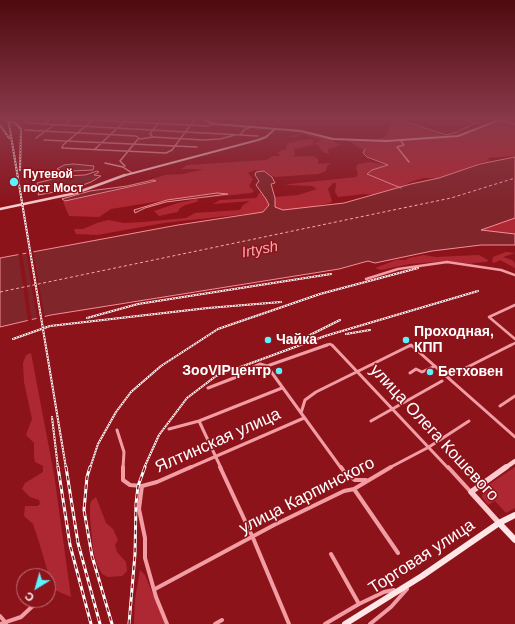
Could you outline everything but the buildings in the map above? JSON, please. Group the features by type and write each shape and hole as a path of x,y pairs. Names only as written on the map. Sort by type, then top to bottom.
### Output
{"main road":[{"name":"Торговая улица","path":"345,624 418,578 499,523 515,515"},
{"name":"улица Олега Кошевого","path":"499,523 515,540"}],"street":[{"path":"63,147 164,153 171,152 175,147"},
{"path":"94,150 97,147"},
{"path":"131,147 120,162 132,173"},
{"path":"0,209 76,193 132,173 230,147"},
{"path":"397,147 410,162"},
{"path":"105,163 124,166"},
{"path":"366,279 398,269 447,262 501,270 515,275"},
{"path":"515,305 489,317 515,340"},
{"path":"448,377 515,343"},
{"name":"улица Олега Кошевого","path":"267,366 327,344 332,346 429,447 499,523"},
{"path":"300,413 303,404 308,397 327,386 411,345 515,437"},
{"path":"208,388 239,376 244,371 260,364 267,366 345,473 355,480 367,480"},
{"path":"410,373 416,369 422,372 435,366"},
{"path":"371,421 442,381"},
{"path":"169,429 199,421 282,388"},
{"path":"500,406 515,396"},
{"name":"Ялтинская улица","path":"142,486 157,482 304,418"},
{"path":"199,421 286,612 289,624"},
{"name":"улица Карпинского","path":"155,589 253,538 274,525 344,491 354,489 367,480 429,447 469,421"},
{"path":"116,430 124,452 123,480 130,485 142,486 139,509 145,538 145,558 155,589 156,597 167,624"},
{"path":"471,492 515,461"},
{"path":"354,489 398,553"},
{"path":"331,554 359,604"},
{"path":"370,624 391,607 418,578"},
{"path":"325,624 359,604 384,592 400,589"},
{"path":"0,624 21,617 31,608"},
{"path":"0,616 6,623"},
{"path":"215,624 222,620"}],"shaded area":[{"path":"286,147 303,147 294,149 295,156 290,157 313,156 318,159 318,164 331,163 327,166 326,171 318,174 275,177 264,171 255,170 248,173 253,179 249,186 254,191 251,193 204,198 202,197 226,194 198,195 111,209 99,217 69,216 63,202 155,182 153,180 145,181 165,175 183,174 204,169 181,169 187,165 266,160 273,156 279,156 280,154 277,153 281,150 285,150"},
{"path":"319,147 334,147 328,149 329,154 323,152"},
{"path":"359,147 515,147 515,156 488,158 490,161 477,163 479,164 439,178 423,178 410,182 400,188 374,195 364,194 338,197 335,192 336,183 333,183 328,189 332,201 330,203 283,210 275,207 274,197 298,195 317,189 312,186 286,185 356,177 358,174 356,168 358,164 370,162 388,165 367,156 364,153 364,150"},
{"path":"260,192 266,199 269,206 263,212 164,223 97,235 76,234 74,229 83,229 108,220 124,223 143,222 186,218 195,213 240,210 243,205 250,201 213,204 220,200 256,198"},
{"path":"197,199 198,201 185,205 179,209 178,212 159,216 154,211 178,203"},
{"path":"515,218 515,234 487,232 481,230"},
{"path":"506,252 515,253 503,257 512,260 515,263 515,268 500,260 494,263 492,262 493,257"},
{"path":"424,255 436,257 479,255 488,260 487,262 472,263 473,264 446,261 410,264 381,270 375,268 396,260 405,260"},
{"path":"31,353 54,474 71,597 56,590 56,568 47,568 33,524 24,516 25,506 37,506 40,504 39,500 30,497 22,489 25,483 43,472 43,466 35,462 34,443 26,435 32,419 24,382 23,363 26,355"},
{"path":"515,467 515,508 506,513 495,501 488,505 482,497 485,487"},
{"path":"96,497 106,523 113,529 118,540 115,545 117,552 126,562 127,571 122,576 108,577 102,574 97,565 93,549 90,516 90,504"},
{"path":"140,570 145,575 165,624 134,624 135,599"}],"water":[{"name":"Irtysh","path":"515,157 515,218 481,230 515,234 515,245 481,245 432,251 375,263 368,261 339,269 51,315 0,327 0,258 178,225 263,212 269,205 256,185 259,181 255,175 256,172 264,171 272,177 275,183 271,184 275,198 275,207 283,210 344,203 411,184 439,178 480,164"},
{"path":"73,164 94,166 93,170 71,171 65,176 85,175 97,171 99,172 94,175 101,176 91,182 72,189 38,195 39,192 37,183 57,178 64,172 57,169 64,165"},
{"path":"153,180 156,181 65,201 62,199 90,191 127,186"},
{"path":"217,193 228,194 166,202 145,208 135,213 134,210 167,200"}],"pier":[{"path":"33,250 45,318 37,320 26,251"},
{"path":"22,251 32,321 28,322 18,252"}],"waterway":[{"path":"365,149 363,153 367,157 388,165 372,170 367,174 401,188"}],"ferry route":[{"path":"0,292 451,198 515,178"}],"railway":[{"path":"13,147 43,329"},
{"path":"20,170 21,147"},
{"path":"90,468 98,444 116,412 131,392 161,366 218,329 320,294 418,268"},
{"path":"87,318 138,304 331,274"},
{"path":"144,468 159,435 187,398 216,376 325,336 478,291"},
{"path":"43,329 50,326 208,308 281,302"},
{"path":"306,337 340,320"},
{"path":"13,339 43,329"},
{"path":"43,329 66,468"},
{"path":"346,334 370,330"},
{"path":"52,417 58,468"},
{"path":"58,467 70,545 91,624"},
{"path":"66,467 78,543 100,624"},
{"path":"90,467 87,477 84,510 92,556 112,624"},
{"path":"129,624 135,554 136,504 138,486 145,467"}],"place":[{"name":"Путевой пост Мост","path":"14,182"},
{"name":"Чайка","path":"268,340"},
{"name":"Проходная, КПП","path":"406,340"},
{"name":"ЗооVIPцентр","path":"279,371"},
{"name":"Бетховен","path":"430,372"}]}
